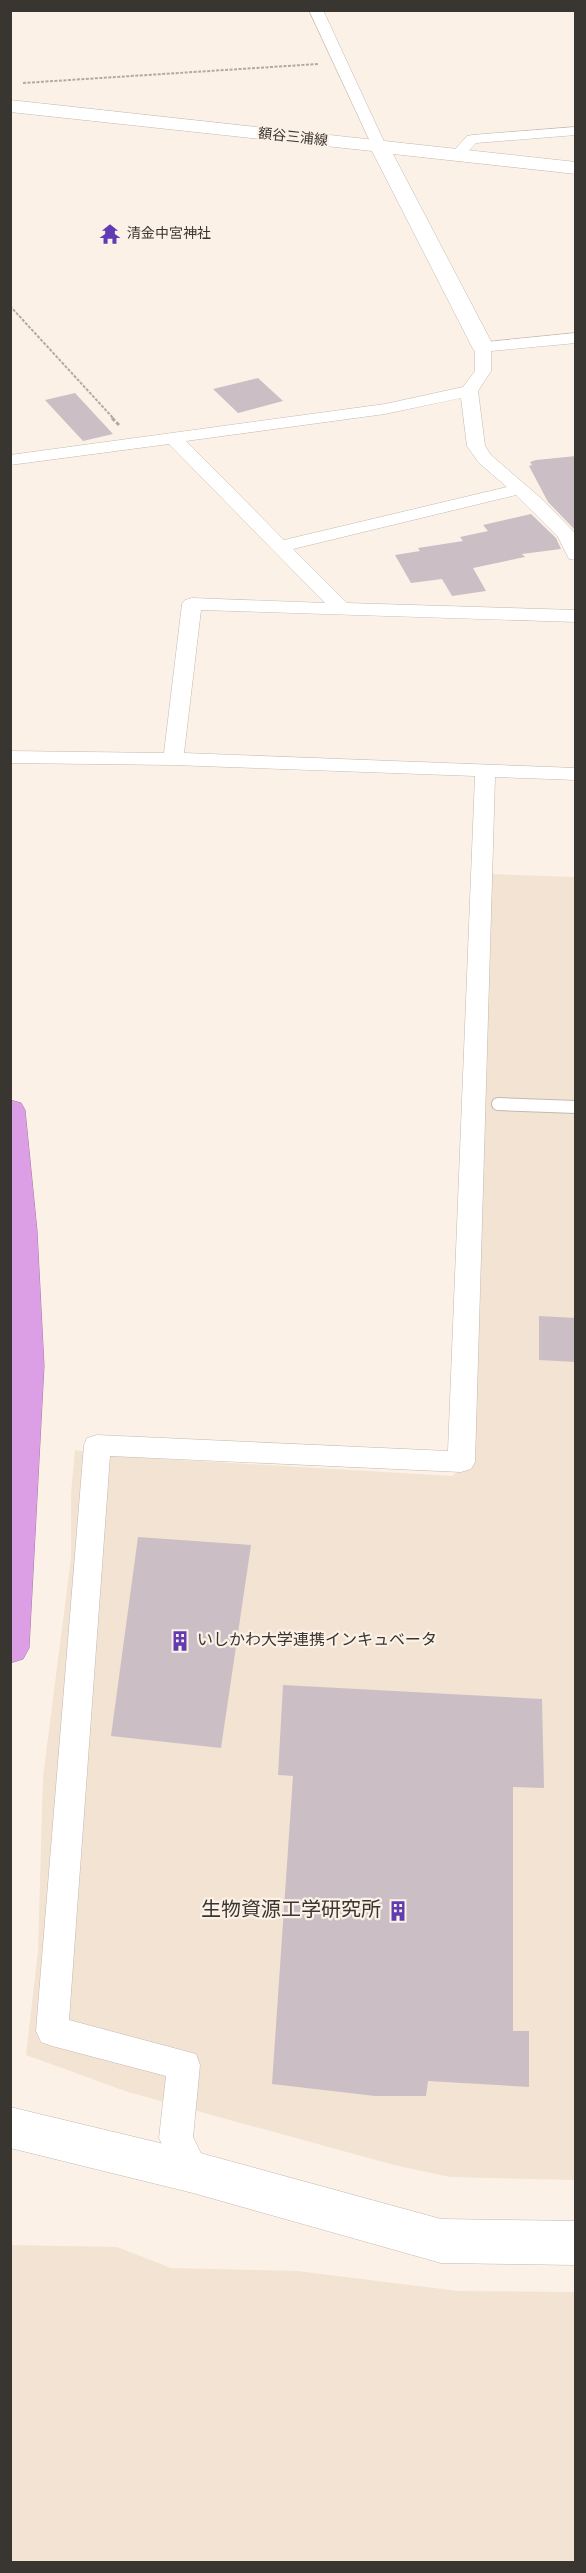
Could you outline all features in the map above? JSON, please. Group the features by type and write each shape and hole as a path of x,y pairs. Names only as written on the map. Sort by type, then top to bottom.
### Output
{"highway":[{"path":"10,1110 21,1231 27,1366 10,1648"}],"street":[{"path":"10,460 386,409 440,399 469,391 483,371 483,347 380,148 316,10"},
{"name":"額谷三浦線","path":"10,106 576,168"},
{"path":"457,155 472,139 576,131"},
{"path":"483,347 576,338"},
{"path":"469,391 476,446 485,459 521,489 566,535 576,555"},
{"path":"173,438 342,609"},
{"path":"282,546 521,489"},
{"path":"173,759 192,604 576,616"},
{"path":"10,757 173,759 576,774"},
{"path":"193,2172 176,2138 184,2065 52,2031 97,1445 461,1462 485,772"},
{"path":"10,2127 193,2172 441,2241 576,2243"}],"lane":[{"path":"498,1104 576,1107"}],"path":[{"path":"23,83 339,63"},
{"path":"10,306 135,443"}],"shaded area":[{"path":"488,874 575,877 575,2180 450,2177 394,2165 128,2092 26,2055 38,1951 43,1777 71,1558 71,1494 75,1450 112,1456 452,1476 470,1463"},
{"path":"11,2245 117,2247 171,2268 297,2271 458,2291 575,2292 575,2562 11,2562"}],"building":[{"path":"258,378 283,401 238,413 213,389"},
{"path":"75,393 113,434 83,441 45,400"},
{"path":"576,456 576,531 548,502 529,466 532,465 530,462 536,460"},
{"path":"531,514 556,538 561,549 522,554 525,557 473,568 486,591 452,596 442,579 411,583 395,555 420,551 418,548 463,541 460,537 488,531 483,525"},
{"path":"539,1316 576,1318 576,1362 539,1360"},
{"name":"いしかわ大学連携インキュベータ","path":"138,1537 251,1545 221,1748 111,1736"},
{"name":"生物資源工学研究所","path":"283,1685 542,1699 544,1788 513,1787 513,2031 529,2031 529,2087 428,2081 426,2096 375,2096 272,2084 293,1776 278,1775"}],"place":[{"name":"清金中宮神社","path":"110,234"},
{"name":"いしかわ大学連携インキュベータ","path":"180,1641"},
{"name":"生物資源工学研究所","path":"398,1911"}]}
